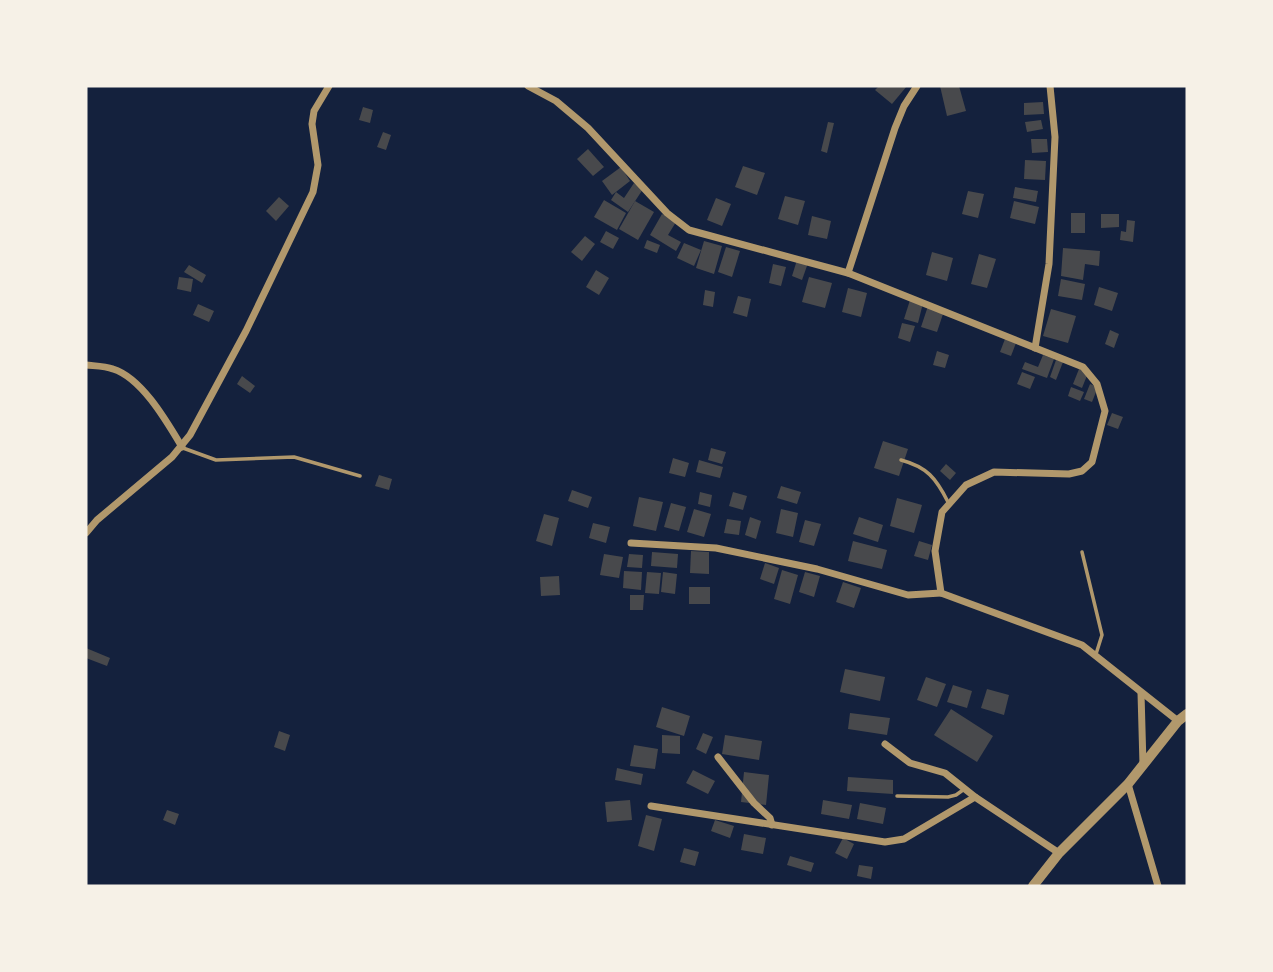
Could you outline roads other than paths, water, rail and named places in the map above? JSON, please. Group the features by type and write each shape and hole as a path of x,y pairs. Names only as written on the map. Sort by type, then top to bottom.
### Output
{"street":[{"path":"86,533 97,520 182,447 246,331 313,192 318,165 312,124 314,111 328,86"},
{"path":"528,86 556,102 588,128 667,213 689,230 848,273 1083,367 1097,384 1105,411 1092,462 1082,471 1069,474 994,472 965,485 942,512 935,551 941,593"},
{"path":"848,273 895,128 904,106 917,86"},
{"path":"1035,348 1049,264 1055,137 1049,86"},
{"path":"86,365 113,369 129,377 164,418 182,447"},
{"path":"631,544 716,548 817,569 908,595 941,593 1082,645 1178,721"},
{"path":"1141,693 1143,765"},
{"path":"1033,886 1059,853 1128,784 1178,721 1187,714"},
{"path":"885,744 910,763 945,773 975,797 1059,853"},
{"path":"718,757 754,803 770,818 772,825"},
{"path":"1128,784 1158,886"},
{"path":"651,806 886,842 904,839 975,797"}],"lane":[{"path":"182,447 216,460 295,457 360,476"},
{"path":"901,460 923,467 941,488 949,504"},
{"path":"1082,552 1102,635 1096,656"},
{"path":"897,796 948,797 965,789"}]}
